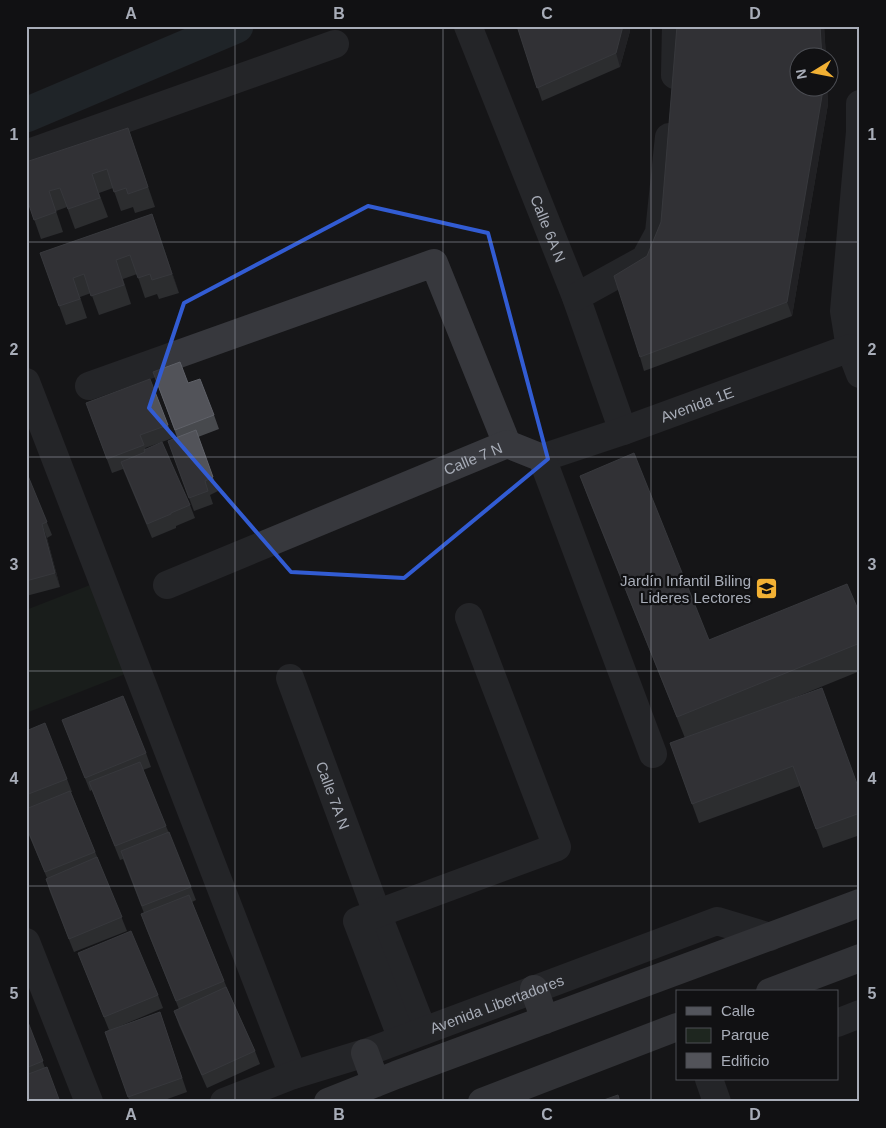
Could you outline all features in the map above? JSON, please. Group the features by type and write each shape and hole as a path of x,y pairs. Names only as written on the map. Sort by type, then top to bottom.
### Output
{"main road":[{"path":"328,1102 860,903"},
{"path":"775,990 860,958"},
{"path":"534,989 545,1020"},
{"path":"482,1102 516,1096 676,1027"},
{"path":"365,1052 376,1083"}],"street":[{"name":"Calle 6A N","path":"468,26 576,297 623,431"},
{"path":"576,297 645,259 659,233 676,66 676,26"},
{"path":"26,154 335,44"},
{"path":"860,104 860,132 844,311 850,348 860,374"},
{"path":"88,386 434,263 507,444"},
{"name":"Avenida 1E","path":"542,458 623,431 850,348"},
{"path":"26,382 293,1075"},
{"name":"Calle 7 N","path":"167,585 507,444 542,458"},
{"path":"542,458 653,754"},
{"path":"377,913 557,847 469,617"},
{"name":"Calle 7A N","path":"290,678 377,913 413,1035"},
{"name":"Avenida Libertadores","path":"224,1102 293,1075 413,1035 717,921 770,936"},
{"path":"26,942 89,1102"},
{"path":"838,1023 860,1014"},
{"path":"708,1080 717,1102"}],"highlighted area":[{"path":"368,206 488,233 548,459 404,578 291,572 149,408 184,303"}],"green space":[{"path":"98,582 133,671 26,713 26,610"}],"building":[{"path":"517,26 623,26 616,53 537,88"},
{"path":"677,26 820,26 821,48 788,48 788,98 822,98 787,302 640,357 614,276 647,256 661,222"},
{"path":"128,128 148,187 128,194 126,188 114,192 107,169 92,174 100,198 68,209 60,188 49,191 56,212 34,220 26,196 26,162"},
{"path":"152,214 172,274 152,280 150,274 138,278 130,255 116,260 124,285 91,296 84,274 73,278 80,299 59,306 40,253"},
{"path":"180,362 188,383 200,379 214,415 175,430 153,372"},
{"path":"150,379 168,425 140,435 144,445 107,459 86,403"},
{"path":"196,430 213,477 205,481 208,491 189,498 168,441"},
{"path":"162,442 190,505 147,524 121,462 145,452 144,450"},
{"path":"634,453 709,640 847,584 860,614 860,643 677,717 580,476"},
{"path":"26,471 47,522 42,524 55,573 26,581"},
{"path":"822,688 860,792 860,813 816,829 793,766 692,804 670,743"},
{"path":"123,696 146,753 85,778 62,720"},
{"path":"45,723 67,779 26,795 26,731"},
{"path":"140,762 166,826 115,846 89,782"},
{"path":"70,791 95,852 45,872 26,826 26,809"},
{"path":"169,832 191,887 142,906 121,851"},
{"path":"97,857 122,917 69,939 46,879"},
{"path":"189,895 224,981 176,1001 141,914"},
{"path":"131,931 158,995 104,1017 78,953"},
{"path":"226,987 255,1051 202,1075 174,1011"},
{"path":"160,1012 182,1078 128,1097 105,1032"},
{"path":"26,1017 43,1061 26,1068"},
{"path":"47,1067 60,1102 26,1102 26,1075"},
{"path":"618,1095 620,1102 598,1102"}],"waterway":[{"path":"26,115 236,26"}],"place":[{"name":"Jardín Infantil Biling Lideres Lectores","path":"767,589"}]}
